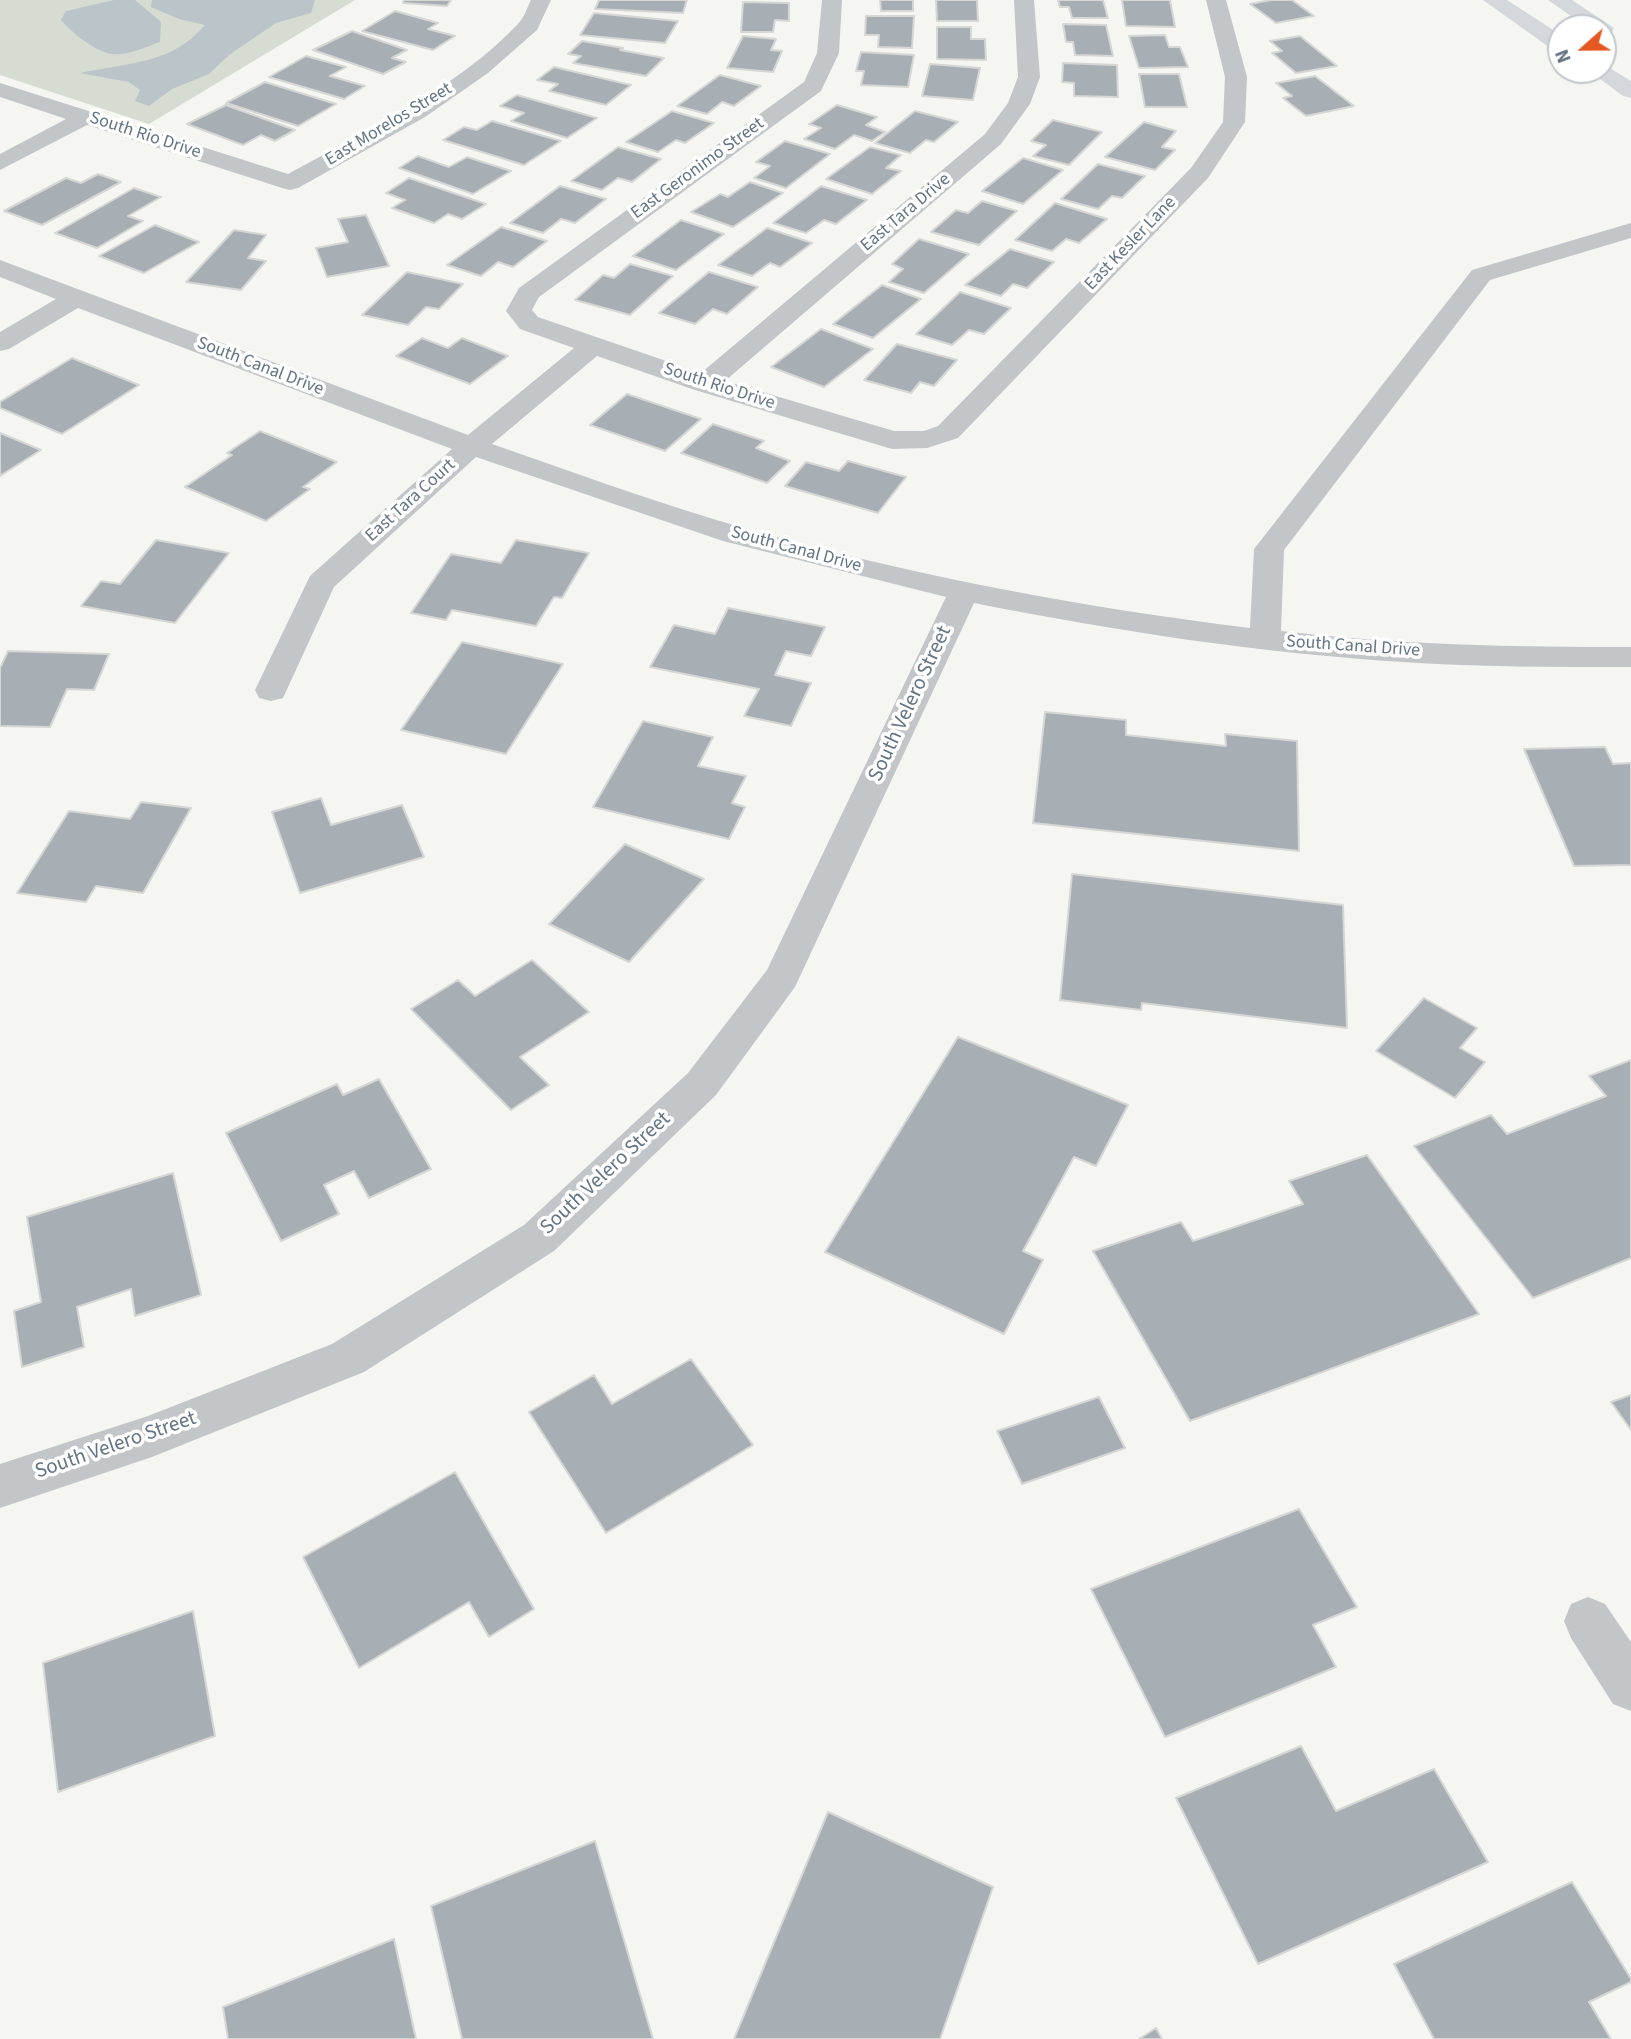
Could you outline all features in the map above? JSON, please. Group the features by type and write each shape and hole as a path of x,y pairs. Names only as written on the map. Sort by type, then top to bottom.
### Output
{"main road":[{"path":"1493,0 1547,36"},
{"path":"1558,0 1580,14"},
{"path":"1617,37 1622,40"}],"street":[{"name":"East Morelos Street","path":"290,183 417,112 480,68 529,24 541,0"},
{"name":"East Geronimo Street","path":"519,311 528,293 813,86 828,53 832,0"},
{"name":"East Tara Drive","path":"705,384 993,139 1018,104 1029,77 1024,0"},
{"name":"East Kesler Lane","path":"926,439 948,432 1200,173 1234,122 1236,77 1216,0"},
{"name":"South Rio Drive","path":"0,90 290,183"},
{"path":"0,163 86,117"},
{"path":"1265,640 1269,549 1481,275 1631,230"},
{"name":"South Canal Drive","path":"0,268 471,447 732,534 963,593 1167,630 1265,640 1388,651 1631,657"},
{"path":"0,343 76,298"},
{"name":"South Rio Drive","path":"519,311 529,323 705,384 892,440 926,439"},
{"name":"East Tara Court","path":"271,690 321,583 471,447 594,345"},
{"name":"South Velero Street","path":"0,1486 152,1436 348,1358 539,1238 702,1084 782,977 963,593"},
{"path":"1588,1621 1631,1686"}],"shaded area":[{"path":"0,0 355,0 149,124 0,75"},
{"path":"114,0 135,0 161,22 160,42 130,52 112,54 84,41 61,20 66,11"},
{"path":"152,0 315,0 311,13 276,23 229,55 209,74 172,89 149,106 135,101 140,90 129,82 80,73 164,55 192,38 205,25 179,19 151,7"}],"building":[{"path":"404,0 451,0 447,6 403,3"},
{"path":"599,0 687,0 683,13 595,9"},
{"path":"880,0 913,0 913,11 881,11"},
{"path":"936,0 977,0 978,21 937,21"},
{"path":"1058,0 1103,0 1108,18 1072,18 1069,7 1060,7"},
{"path":"1122,0 1170,0 1175,27 1126,26"},
{"path":"1292,0 1314,16 1276,23 1250,4"},
{"path":"743,2 789,3 789,21 775,20 773,32 741,32"},
{"path":"395,11 438,23 428,29 455,36 433,50 362,31"},
{"path":"594,13 678,21 665,43 580,35"},
{"path":"866,16 914,16 912,48 878,47 879,35 865,35"},
{"path":"1063,24 1106,25 1113,56 1075,55 1073,42 1066,42"},
{"path":"937,27 971,27 971,39 985,39 986,60 937,59"},
{"path":"352,31 407,50 392,58 406,62 383,74 313,50"},
{"path":"1165,35 1169,47 1180,47 1188,67 1139,68 1129,36"},
{"path":"743,36 776,39 771,50 782,51 773,72 727,68"},
{"path":"1300,36 1337,66 1296,73 1272,53 1282,51 1270,41"},
{"path":"582,41 664,58 646,76 573,63 581,56 568,54"},
{"path":"861,52 914,55 908,87 861,85 864,71 856,71"},
{"path":"306,56 346,67 330,76 365,86 344,99 269,77"},
{"path":"1063,63 1117,65 1118,97 1074,96 1074,83 1062,82"},
{"path":"930,64 980,68 973,100 922,96"},
{"path":"554,67 631,85 606,105 549,91 558,84 537,80"},
{"path":"1139,74 1179,74 1187,107 1145,107"},
{"path":"720,75 761,86 734,106 722,102 707,114 677,106"},
{"path":"1315,76 1354,106 1306,116 1283,98 1292,96 1276,83"},
{"path":"265,82 336,104 298,126 226,103"},
{"path":"517,95 597,118 567,138 511,121 524,113 500,106"},
{"path":"226,105 295,130 275,141 261,135 243,145 187,124"},
{"path":"837,105 877,117 866,125 885,132 872,141 854,135 835,149 804,139 821,128 809,124"},
{"path":"672,111 714,123 685,143 676,140 658,152 626,142"},
{"path":"915,111 958,122 934,142 926,140 910,153 875,143"},
{"path":"1053,120 1102,132 1069,165 1033,156 1046,145 1031,141"},
{"path":"492,121 561,141 524,165 443,140 464,127 477,130"},
{"path":"1144,122 1176,131 1162,147 1175,150 1155,170 1105,157"},
{"path":"785,141 830,154 786,188 754,178 770,166 756,162"},
{"path":"618,147 661,159 632,182 618,178 602,190 571,181"},
{"path":"870,147 901,155 886,168 901,171 872,194 826,179"},
{"path":"418,156 449,167 467,157 511,171 473,194 399,168"},
{"path":"1023,158 1063,170 1023,204 982,191"},
{"path":"1098,164 1145,176 1122,198 1112,196 1098,209 1061,199"},
{"path":"98,174 121,182 42,225 4,211 66,178 81,183"},
{"path":"409,178 486,204 462,219 448,214 434,223 392,208 405,200 386,193"},
{"path":"750,182 783,193 733,227 691,212 720,194 728,197"},
{"path":"560,186 606,199 575,223 561,219 543,233 510,223"},
{"path":"821,186 867,200 836,224 824,220 806,233 773,223"},
{"path":"134,188 161,197 128,216 143,221 97,248 55,233"},
{"path":"982,201 1017,211 979,245 931,232 956,210 968,213"},
{"path":"1055,203 1107,219 1079,243 1066,239 1052,251 1015,240"},
{"path":"366,215 389,266 327,277 316,248 348,242 338,219"},
{"path":"681,220 724,234 676,270 633,256"},
{"path":"155,225 199,242 144,273 99,256"},
{"path":"501,227 547,241 513,267 498,262 481,276 447,265"},
{"path":"767,228 812,243 780,267 770,263 752,276 718,265"},
{"path":"234,230 266,235 248,258 266,261 241,290 186,282"},
{"path":"919,239 969,254 924,293 889,282 903,269 892,264"},
{"path":"1010,249 1054,262 1027,288 1013,284 1001,296 965,285"},
{"path":"630,264 673,276 630,315 575,300 603,275 614,278"},
{"path":"407,272 463,284 439,309 426,307 408,325 362,315"},
{"path":"709,272 758,287 727,314 713,309 695,324 659,313"},
{"path":"882,285 921,299 873,338 833,324"},
{"path":"960,292 1011,308 984,334 969,330 952,345 916,334"},
{"path":"821,329 873,349 824,387 771,367"},
{"path":"422,338 448,348 462,338 508,356 470,384 396,356"},
{"path":"897,344 957,360 934,386 920,382 911,393 864,380"},
{"path":"72,358 139,385 62,434 0,408 0,402"},
{"path":"627,394 701,419 665,451 590,425"},
{"path":"713,424 764,441 756,448 790,461 767,483 681,453"},
{"path":"260,431 337,462 303,487 310,489 266,521 185,487 232,455 227,453"},
{"path":"0,433 41,450 0,476"},
{"path":"848,461 906,477 878,513 785,486 806,462 839,471"},
{"path":"156,540 229,553 175,623 81,606 101,581 120,584"},
{"path":"516,540 589,553 562,598 554,597 536,626 452,610 446,620 411,613 451,554 501,563"},
{"path":"728,608 825,627 811,656 786,651 775,675 811,683 791,726 744,716 759,689 650,667 674,625 715,634"},
{"path":"462,642 563,664 506,754 401,730"},
{"path":"8,651 109,654 94,690 67,689 50,727 0,726 0,668"},
{"path":"1045,712 1126,720 1126,735 1226,746 1225,734 1297,741 1299,851 1033,823"},
{"path":"643,721 713,737 698,766 746,776 732,803 745,807 729,839 593,807"},
{"path":"1605,747 1613,764 1631,763 1631,865 1574,866 1524,749"},
{"path":"321,798 331,825 402,805 424,857 300,893 272,812"},
{"path":"141,802 191,808 143,893 96,886 86,902 17,893 69,811 130,819"},
{"path":"625,844 704,879 629,962 549,924"},
{"path":"1072,874 1343,905 1347,1028 1142,1003 1141,1010 1060,1000"},
{"path":"532,960 589,1012 520,1057 549,1085 511,1110 411,1009 458,980 475,996"},
{"path":"1424,998 1477,1028 1460,1048 1485,1062 1455,1098 1376,1051"},
{"path":"958,1037 1128,1105 1096,1166 1074,1157 1023,1251 1043,1260 1004,1334 825,1252"},
{"path":"1631,1060 1631,1258 1533,1298 1414,1146 1491,1115 1507,1134 1606,1096 1589,1076"},
{"path":"379,1079 431,1169 369,1198 354,1171 324,1185 339,1214 281,1241 226,1133 337,1084 343,1095"},
{"path":"1367,1155 1479,1314 1190,1421 1093,1251 1181,1222 1193,1241 1303,1204 1289,1181"},
{"path":"173,1173 201,1295 135,1316 131,1289 77,1307 84,1347 22,1367 14,1311 41,1302 27,1217"},
{"path":"691,1359 753,1445 606,1533 529,1412 594,1375 612,1404"},
{"path":"1631,1395 1631,1430 1611,1402"},
{"path":"1099,1397 1125,1448 1022,1484 997,1431"},
{"path":"455,1472 534,1609 489,1637 469,1602 359,1668 303,1557"},
{"path":"1299,1509 1357,1607 1313,1625 1336,1667 1165,1737 1091,1589"},
{"path":"193,1611 215,1736 58,1792 43,1663"},
{"path":"1301,1746 1336,1811 1434,1769 1488,1862 1258,1964 1176,1798"},
{"path":"828,1812 993,1887 940,2039 734,2039"},
{"path":"595,1841 653,2039 462,2039 431,1906"},
{"path":"1572,1882 1631,1979 1631,1982 1589,2002 1611,2039 1434,2039 1394,1964"},
{"path":"394,1939 416,2039 228,2039 223,2007"},
{"path":"1156,2028 1162,2039 1139,2039"}]}
